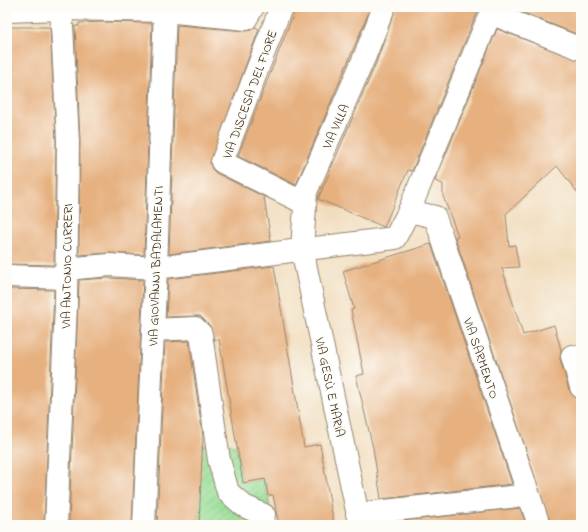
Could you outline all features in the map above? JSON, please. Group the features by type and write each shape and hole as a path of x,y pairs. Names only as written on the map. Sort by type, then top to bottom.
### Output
{"street":[{"path":"7,11 61,8 165,9 246,19 253,7"},
{"name":"VIA DISCESA DEL FIORE","path":"281,7 222,162 304,203"},
{"name":"VIA VILLA","path":"302,249 304,203 306,192 361,65 384,7"},
{"name":"VIA ANTONIO CURRERI","path":"56,525 66,274 68,141 61,8"},
{"name":"VIA GIOVANNI BADALAMENTI","path":"144,525 156,268 165,9"},
{"path":"7,276 66,274 109,265 156,268 395,238 409,211 491,10 581,49"},
{"name":"VIA SARMENTO","path":"409,211 435,217 528,495 540,525"},
{"name":"VIA GESÙ E MARIA","path":"302,249 359,519"},
{"path":"153,330 194,328 201,334 219,460 228,492 244,506 264,515"},
{"path":"572,356 581,387"},
{"path":"359,519 528,495"}],"green space":[{"path":"200,445 236,445 243,483 265,479 273,525 199,525"}],"building":[{"path":"296,7 371,7 296,185 238,156"},
{"path":"396,7 479,7 412,171 408,170 384,227 318,199 376,63"},
{"path":"509,7 581,7 581,36"},
{"path":"79,23 152,23 144,255 110,253 79,255 80,141 75,26 79,26"},
{"path":"177,25 245,31 251,30 255,27 259,29 210,163 212,169 216,173 264,197 271,241 169,254"},
{"path":"7,27 50,27 56,141 54,265 7,264"},
{"path":"497,29 581,61 581,197 557,166 506,214 509,246 515,245 519,267 502,268 523,335 554,325 561,350 560,359 569,390 576,398 581,415 581,525 551,525 455,237 458,236 443,196 443,184 435,181"},
{"path":"431,244 512,484 381,499 373,448 356,376 364,374 351,310 354,309 343,271"},
{"path":"274,266 304,447 320,444 334,525 279,525 273,495 268,496 265,479 243,483 219,339 214,340 210,326 200,316 166,317 168,279"},
{"path":"109,278 143,280 132,525 69,525 79,280"},
{"path":"7,289 54,290 44,525 7,525"},
{"path":"189,341 203,436 199,525 157,525 165,342"},
{"path":"520,508 526,525 394,525 394,522"}]}
